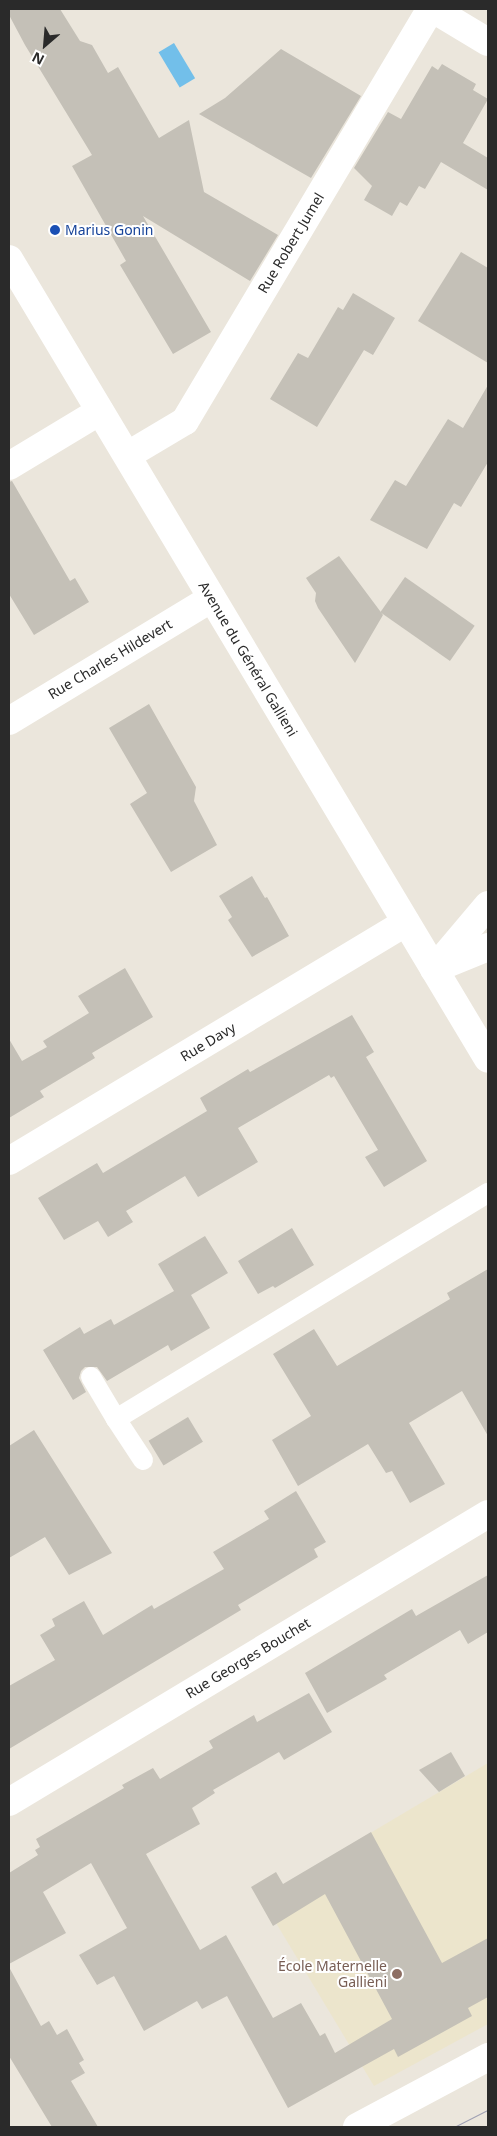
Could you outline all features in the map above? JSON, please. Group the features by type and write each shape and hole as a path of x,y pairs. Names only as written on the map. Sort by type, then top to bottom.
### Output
{"street":[{"path":"432,9 488,42"},
{"name":"Rue Robert Jumel","path":"128,456 185,421 432,9"},
{"name":"Avenue du Général Gallieni","path":"9,259 488,1059"},
{"path":"9,466 100,411"},
{"name":"Rue Charles Hildevert","path":"9,721 212,598"},
{"path":"434,969 488,905"},
{"name":"Rue Davy","path":"9,1161 406,922"},
{"path":"434,969 488,947"},
{"name":"Rue Georges Bouchet","path":"9,1802 488,1514"},
{"path":"357,2127 488,2057"}],"lane":[{"path":"116,1419 488,1193"},
{"path":"91,1377 143,1460"}],"shaded area":[{"name":"École Maternelle Gallieni","path":"488,1763 488,2024 374,2086 261,1898"}],"water":[{"path":"174,43 195,78 180,87 159,52"}],"building":[{"path":"9,9 60,9 80,41 92,45 108,73 118,67 159,138 189,120 204,192 278,235 250,281 143,216 211,332 173,354 120,265 126,261 72,166 92,155 25,45 9,15"},
{"path":"281,49 361,96 311,178 199,114 225,98"},
{"path":"442,64 476,84 473,90 488,99 463,143 488,158 488,190 441,162 425,189 419,186 407,206 400,202 392,216 364,200 372,186 354,168 388,112 401,119 432,66 438,70"},
{"path":"461,252 488,268 488,363 418,321"},
{"path":"353,293 395,318 373,355 364,350 317,427 270,399 298,353 308,358 338,307 343,310"},
{"path":"488,385 488,462 461,507 454,503 427,549 370,520 395,480 406,486 448,419 463,428"},
{"path":"12,481 70,581 75,578 89,602 34,635 9,594 9,482"},
{"path":"339,556 383,615 355,663 318,608 315,601 316,593 306,578"},
{"path":"405,577 475,626 450,661 380,612"},
{"path":"149,704 196,787 194,801 217,845 171,872 130,804 147,793 109,728"},
{"path":"252,876 265,898 267,897 289,936 252,957 228,920 232,917 219,896"},
{"path":"125,968 153,1017 92,1053 95,1058 40,1091 44,1097 9,1118 9,1039 22,1061 47,1047 43,1041 89,1013 78,996"},
{"path":"352,1015 374,1052 366,1057 427,1161 384,1187 365,1157 378,1150 334,1076 331,1078 329,1075 238,1128 258,1162 198,1197 185,1176 126,1211 133,1222 108,1237 98,1221 64,1240 38,1198 97,1163 103,1173 207,1111 200,1098 248,1069 250,1072"},
{"path":"292,1228 314,1265 275,1288 273,1286 258,1294 238,1261"},
{"path":"205,1236 228,1273 191,1295 210,1328 171,1351 168,1345 107,1381 97,1367 85,1367 81,1371 79,1378 86,1392 73,1400 43,1350 80,1327 84,1334 111,1319 114,1325 174,1291 158,1264"},
{"path":"488,1269 488,1436 462,1391 409,1423 445,1484 410,1503 392,1471 386,1473 368,1444 298,1486 272,1440 311,1416 273,1354 314,1329 337,1366 450,1299 447,1293"},
{"path":"188,1417 203,1442 164,1466 149,1441"},
{"path":"34,1430 112,1553 69,1575 45,1537 9,1558 9,1446"},
{"path":"296,1491 326,1542 314,1549 318,1557 238,1605 241,1610 9,1749 9,1686 55,1660 40,1635 55,1626 52,1619 84,1601 103,1635 152,1605 154,1609 224,1569 213,1552 269,1519 264,1511"},
{"path":"488,1575 488,1632 468,1644 460,1630 384,1675 387,1679 327,1713 305,1673 412,1609 416,1616"},
{"path":"309,1693 332,1732 284,1760 279,1752 213,1790 215,1793 192,1808 200,1824 146,1854 200,1950 226,1935 273,2018 301,2003 320,2036 325,2033 335,2053 392,2019 325,1894 273,1926 251,1887 276,1872 283,1884 371,1832 442,1963 488,1938 488,1997 468,2008 472,2016 398,2057 394,2049 288,2108 227,1996 202,2009 197,2001 144,2031 114,1976 97,1985 79,1955 127,1928 91,1863 43,1892 66,1933 9,1964 9,1873 38,1855 35,1850 40,1847 36,1839 124,1788 122,1785 153,1768 160,1779 213,1748 209,1741 254,1715 257,1722"},
{"path":"451,1752 465,1776 439,1792 419,1770"},
{"path":"9,1967 41,2026 49,2021 57,2035 67,2029 84,2060 79,2063 85,2073 71,2081 98,2127 52,2127 9,2056"}],"tram line":[{"path":"454,2127 488,2110"}],"place":[{"name":"Marius Gonin","path":"55,230"},
{"name":"École Maternelle Gallieni","path":"397,1974"}]}
